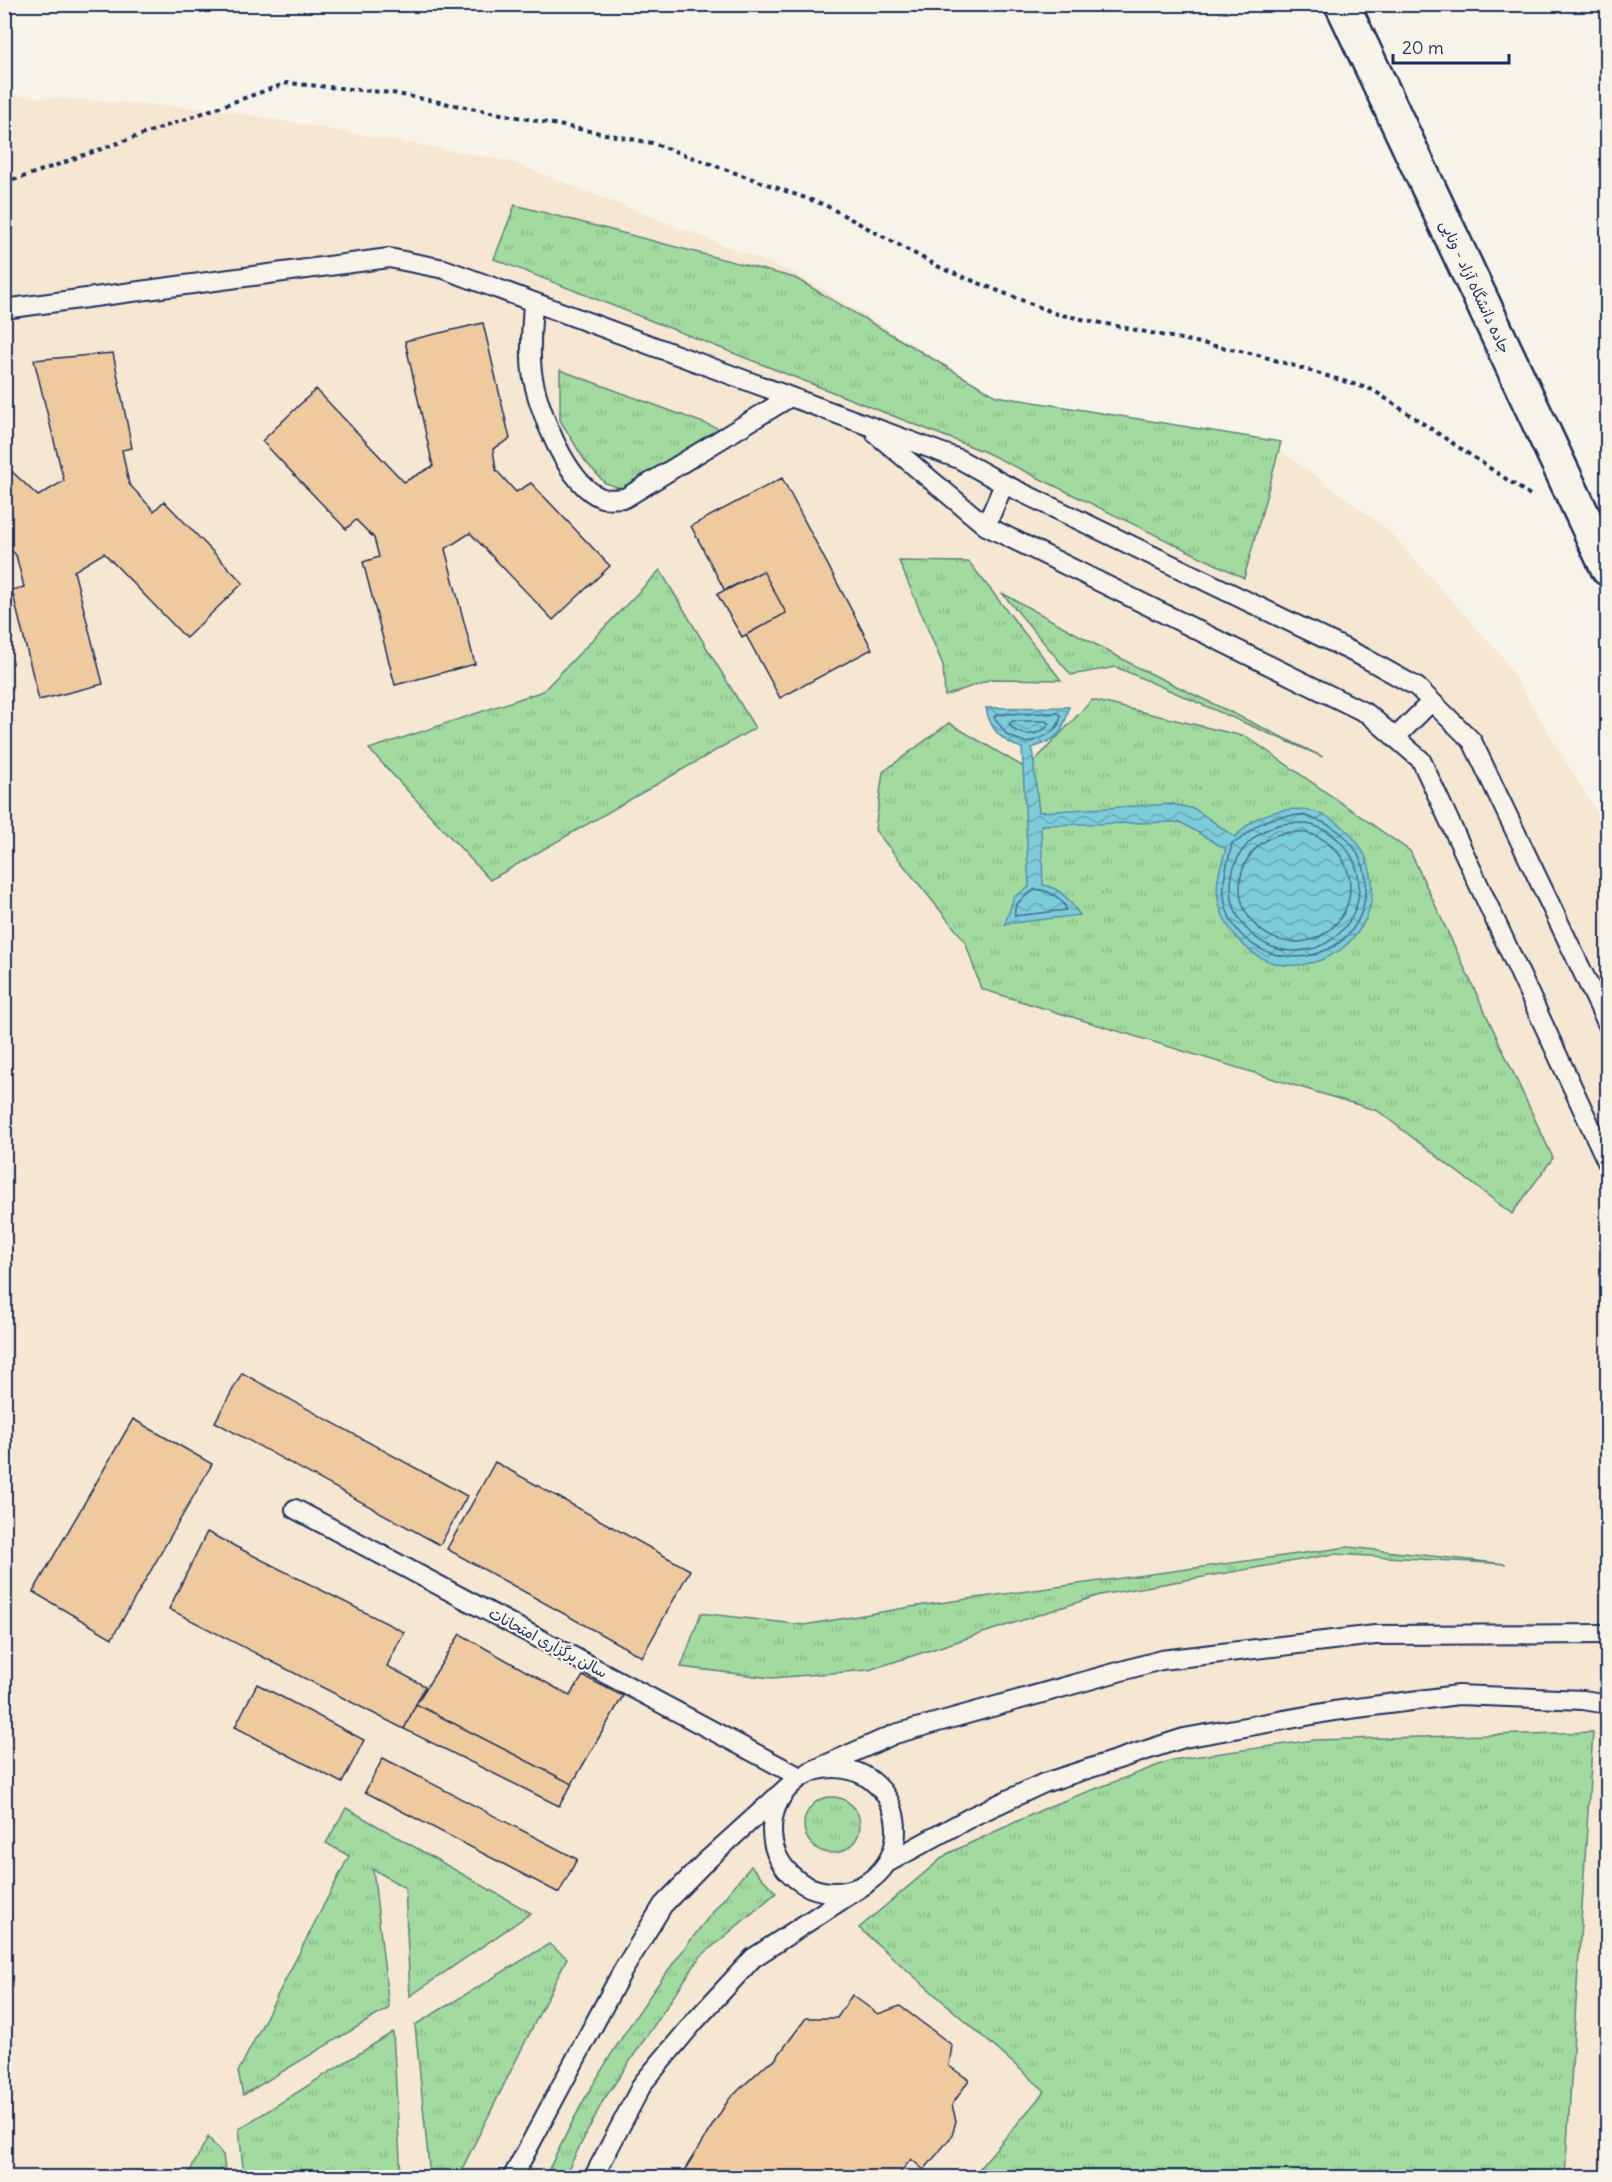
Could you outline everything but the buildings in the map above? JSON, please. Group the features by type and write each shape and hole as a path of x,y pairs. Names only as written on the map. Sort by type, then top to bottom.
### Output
{"main road":[{"name":"جاده دانشگاه آزاد - ونایی","path":"1342,4 1608,569"}],"lane":[{"path":"4,309 389,258 444,269 959,459 1004,484 1363,657 1417,687 1472,741 1608,1025"},
{"path":"533,302 532,369 536,395 555,445 585,486 603,498 626,498 790,397"},
{"path":"865,425 986,526 1368,714 1421,760 1608,1164"},
{"path":"986,526 1004,484"},
{"path":"1395,738 1431,702"},
{"name":"سالن برگزاری امتحانات","path":"296,1509 800,1777"},
{"path":"512,2178 622,1972 663,1905 703,1864 800,1777 895,1734 1161,1660 1375,1635 1607,1632"},
{"path":"593,2178 643,2083 695,2021 753,1959 866,1884 886,1863 973,1816 1044,1783 1184,1738 1334,1711 1458,1695 1583,1700 1608,1704"},
{"path":"866,1884 848,1891 830,1893 812,1889 796,1880 783,1866 775,1850 771,1832 777,1806 800,1777 828,1767 847,1769 866,1776 881,1789 891,1806 896,1826 894,1845 886,1863"}],"path":[{"path":"4,178 17,179 287,83 392,93 652,143 825,205 943,269 1057,314 1255,354 1373,390 1536,499"}],"shaded area":[{"path":"5,95 215,109 509,161 797,274 1008,403 1272,444 1387,529 1503,658 1607,829 1607,2177 5,2178"}],"green space":[{"path":"515,205 795,278 996,396 1281,442 1244,578 985,452 494,259"},
{"path":"560,370 731,433 623,489 605,483 585,461 560,420"},
{"path":"899,561 969,562 1061,680 991,679 945,696 943,665"},
{"path":"660,570 755,728 490,880 369,749 543,691"},
{"path":"1002,593 1135,666 1323,757 1116,667 1071,675"},
{"path":"1092,700 1247,737 1410,851 1553,1158 1512,1214 1378,1111 981,989 965,941 875,830 883,772 949,723 1027,769"},
{"path":"1348,1547 1506,1564 1334,1554 1100,1595 869,1670 772,1678 681,1667 701,1613 804,1625 917,1606"},
{"path":"1593,1732 1565,2177 972,2177 1045,2091 859,1928 947,1854 1050,1806 1172,1760 1314,1740"},
{"path":"827,1797 837,1797 852,1805 858,1814 860,1825 858,1836 852,1845 837,1853 827,1853 816,1848 809,1841 804,1830 804,1820 809,1809 816,1802"},
{"path":"346,1808 531,1913 410,1996 405,1888 373,1869 389,2008 243,2095 238,2072 349,1856 326,1843"},
{"path":"751,1866 776,1893 700,1957 603,2101 564,2177 545,2177 585,2099 627,2029 686,1946"},
{"path":"549,1944 567,1958 458,2177 430,2177 415,2025"},
{"path":"393,2032 401,2177 244,2177 239,2129"},
{"path":"208,2137 223,2155 226,2177 187,2177"}],"water":[{"path":"1069,707 1062,730 1058,735 1032,748 1039,812 1172,804 1195,809 1235,837 1256,819 1288,810 1317,813 1341,826 1360,846 1370,871 1372,898 1362,926 1340,950 1314,962 1284,965 1260,957 1240,942 1221,910 1217,885 1226,849 1180,822 1041,825 1043,885 1060,892 1080,915 1005,924 1014,897 1029,887 1022,748 1008,742 998,734 990,723 986,708"}]}
